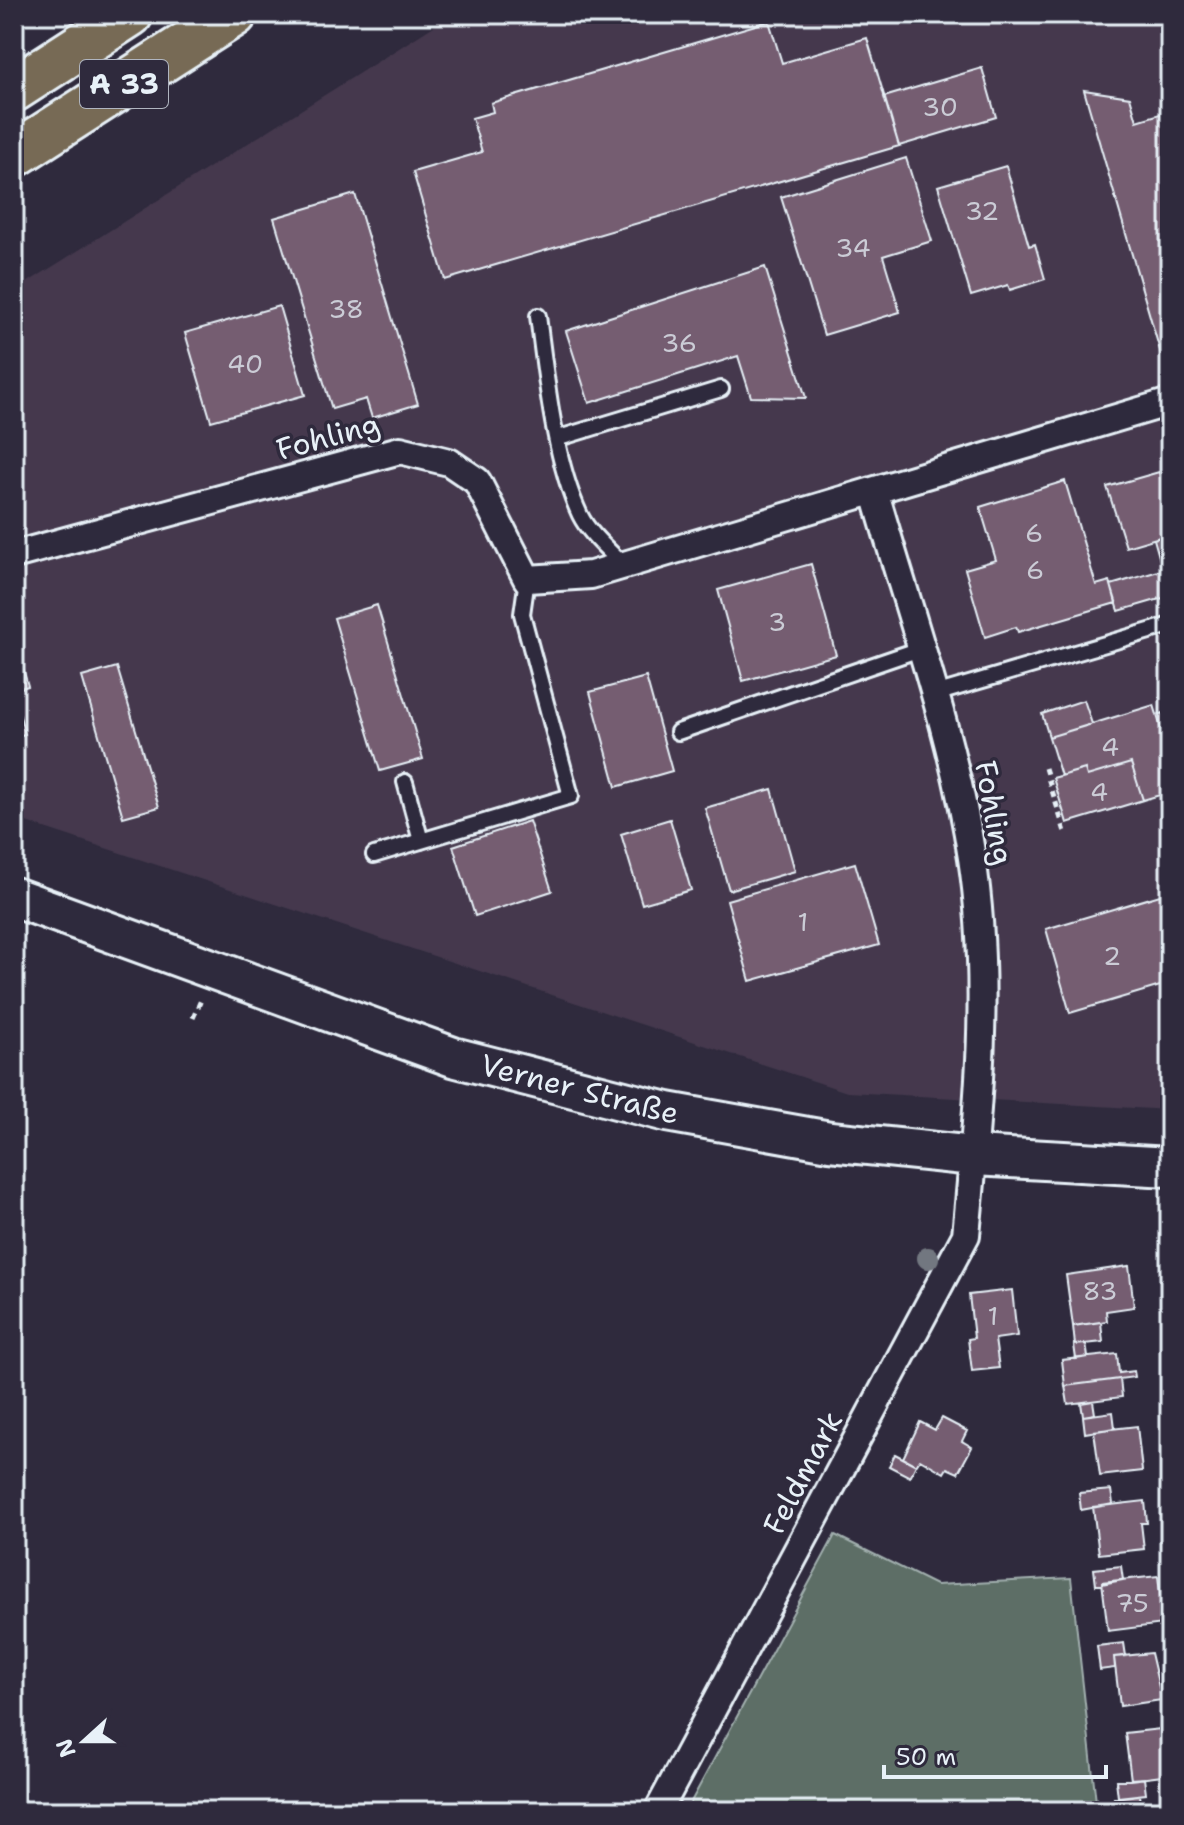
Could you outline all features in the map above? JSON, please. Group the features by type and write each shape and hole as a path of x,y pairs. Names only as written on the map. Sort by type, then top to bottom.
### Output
{"highway":[{"name":"A 33","path":"14,89 130,14"},
{"name":"A 33","path":"14,155 234,14"}],"main road":[{"name":"Verner Straße","path":"14,897 453,1057 667,1112 830,1141 974,1156 1170,1167"}],"street":[{"path":"527,579 591,575 624,566 1170,402"},
{"name":"Fohling","path":"14,555 400,450 449,462 477,481 527,579"},
{"name":"Fohling","path":"875,493 935,694 960,792 973,860 980,962 974,1156"},
{"name":"Feldmark","path":"658,1811 966,1235 974,1156"}],"lane":[{"path":"538,316 549,398 581,517 624,566"},
{"path":"559,438 721,389"},
{"path":"374,855 571,796 522,614 527,579"},
{"path":"935,694 1170,625"},
{"path":"678,732 920,649"},
{"path":"405,782 421,841"}],"path":[{"path":"1045,768 1065,832"}],"shaded area":[{"path":"453,14 1170,14 1170,1110 847,1092 14,818 14,291"}],"green space":[{"path":"835,1535 936,1585 1071,1578 1097,1811 686,1811"}],"building":[{"path":"769,21 782,63 867,38 899,146 445,280 413,172 482,152 472,118 493,112 491,103"},
{"path":"982,68 996,117 899,146 884,97"},
{"path":"1084,90 1130,97 1137,121 1170,111 1170,359 1163,361"},
{"path":"906,158 932,241 883,256 900,312 824,335 781,197"},
{"path":"1006,166 1029,246 1035,244 1045,279 1010,290 1008,285 971,296 938,186"},
{"path":"355,194 418,404 372,418 366,399 332,409 274,218"},
{"path":"765,267 806,398 751,397 738,356 589,403 566,331"},
{"path":"279,306 305,395 211,421 185,333"},
{"path":"1159,472 1170,506 1170,534 1126,547 1107,487"},
{"path":"1065,481 1096,585 1110,581 1116,603 1018,632 1016,627 985,637 965,569 996,560 980,507"},
{"path":"1170,534 1170,596 1154,539"},
{"path":"811,564 836,655 743,681 718,590"},
{"path":"1162,570 1170,596 1119,611 1111,585"},
{"path":"377,605 423,759 380,771 334,618"},
{"path":"14,637 28,686 14,690"},
{"path":"117,667 159,807 123,817 82,677"},
{"path":"646,677 672,771 616,787 590,692"},
{"path":"14,695 25,734 14,737"},
{"path":"1084,700 1092,724 1049,737 1042,714"},
{"path":"1154,705 1170,757 1170,792 1143,800 1131,763 1087,776 1085,769 1061,776 1049,737"},
{"path":"1170,711 1170,757 1157,715"},
{"path":"1131,763 1143,800 1067,823 1053,778 1085,769 1087,776"},
{"path":"772,789 795,871 729,890 705,808"},
{"path":"1170,810 1170,839 1169,839 1161,813"},
{"path":"670,819 691,890 642,904 621,834"},
{"path":"529,821 552,891 475,916 453,846"},
{"path":"855,863 879,945 750,981 727,900"},
{"path":"1170,892 1170,993 1167,984 1070,1013 1046,929"},
{"path":"1129,1266 1134,1307 1106,1311 1107,1321 1073,1326 1066,1275"},
{"path":"1012,1290 1017,1336 995,1339 999,1368 972,1371 968,1339 974,1338 969,1295"},
{"path":"1101,1322 1103,1342 1075,1345 1073,1326"},
{"path":"1086,1344 1088,1357 1076,1359 1074,1345"},
{"path":"1117,1354 1119,1373 1134,1371 1135,1377 1065,1386 1062,1360"},
{"path":"1120,1379 1122,1397 1068,1404 1065,1386"},
{"path":"1093,1401 1095,1414 1083,1416 1081,1403"},
{"path":"1113,1412 1115,1428 1085,1433 1083,1416"},
{"path":"942,1418 967,1431 962,1441 972,1447 958,1473 947,1468 944,1473 920,1459 916,1465 903,1458 920,1422 935,1430"},
{"path":"1137,1426 1142,1471 1100,1476 1094,1431"},
{"path":"895,1454 916,1465 910,1477 889,1466"},
{"path":"1111,1490 1113,1504 1081,1510 1079,1493"},
{"path":"1145,1501 1147,1523 1141,1523 1144,1549 1099,1554 1093,1507"},
{"path":"1121,1566 1123,1580 1096,1585 1094,1569"},
{"path":"1158,1576 1164,1624 1108,1631 1102,1582"},
{"path":"1124,1643 1126,1656 1114,1657 1115,1668 1100,1670 1097,1646"},
{"path":"1151,1653 1162,1700 1120,1706 1114,1657"},
{"path":"1169,1728 1170,1775 1131,1780 1125,1733"},
{"path":"1144,1778 1146,1794 1118,1797 1116,1780"},
{"path":"1140,1795 1142,1811 1115,1811 1114,1798"}]}
